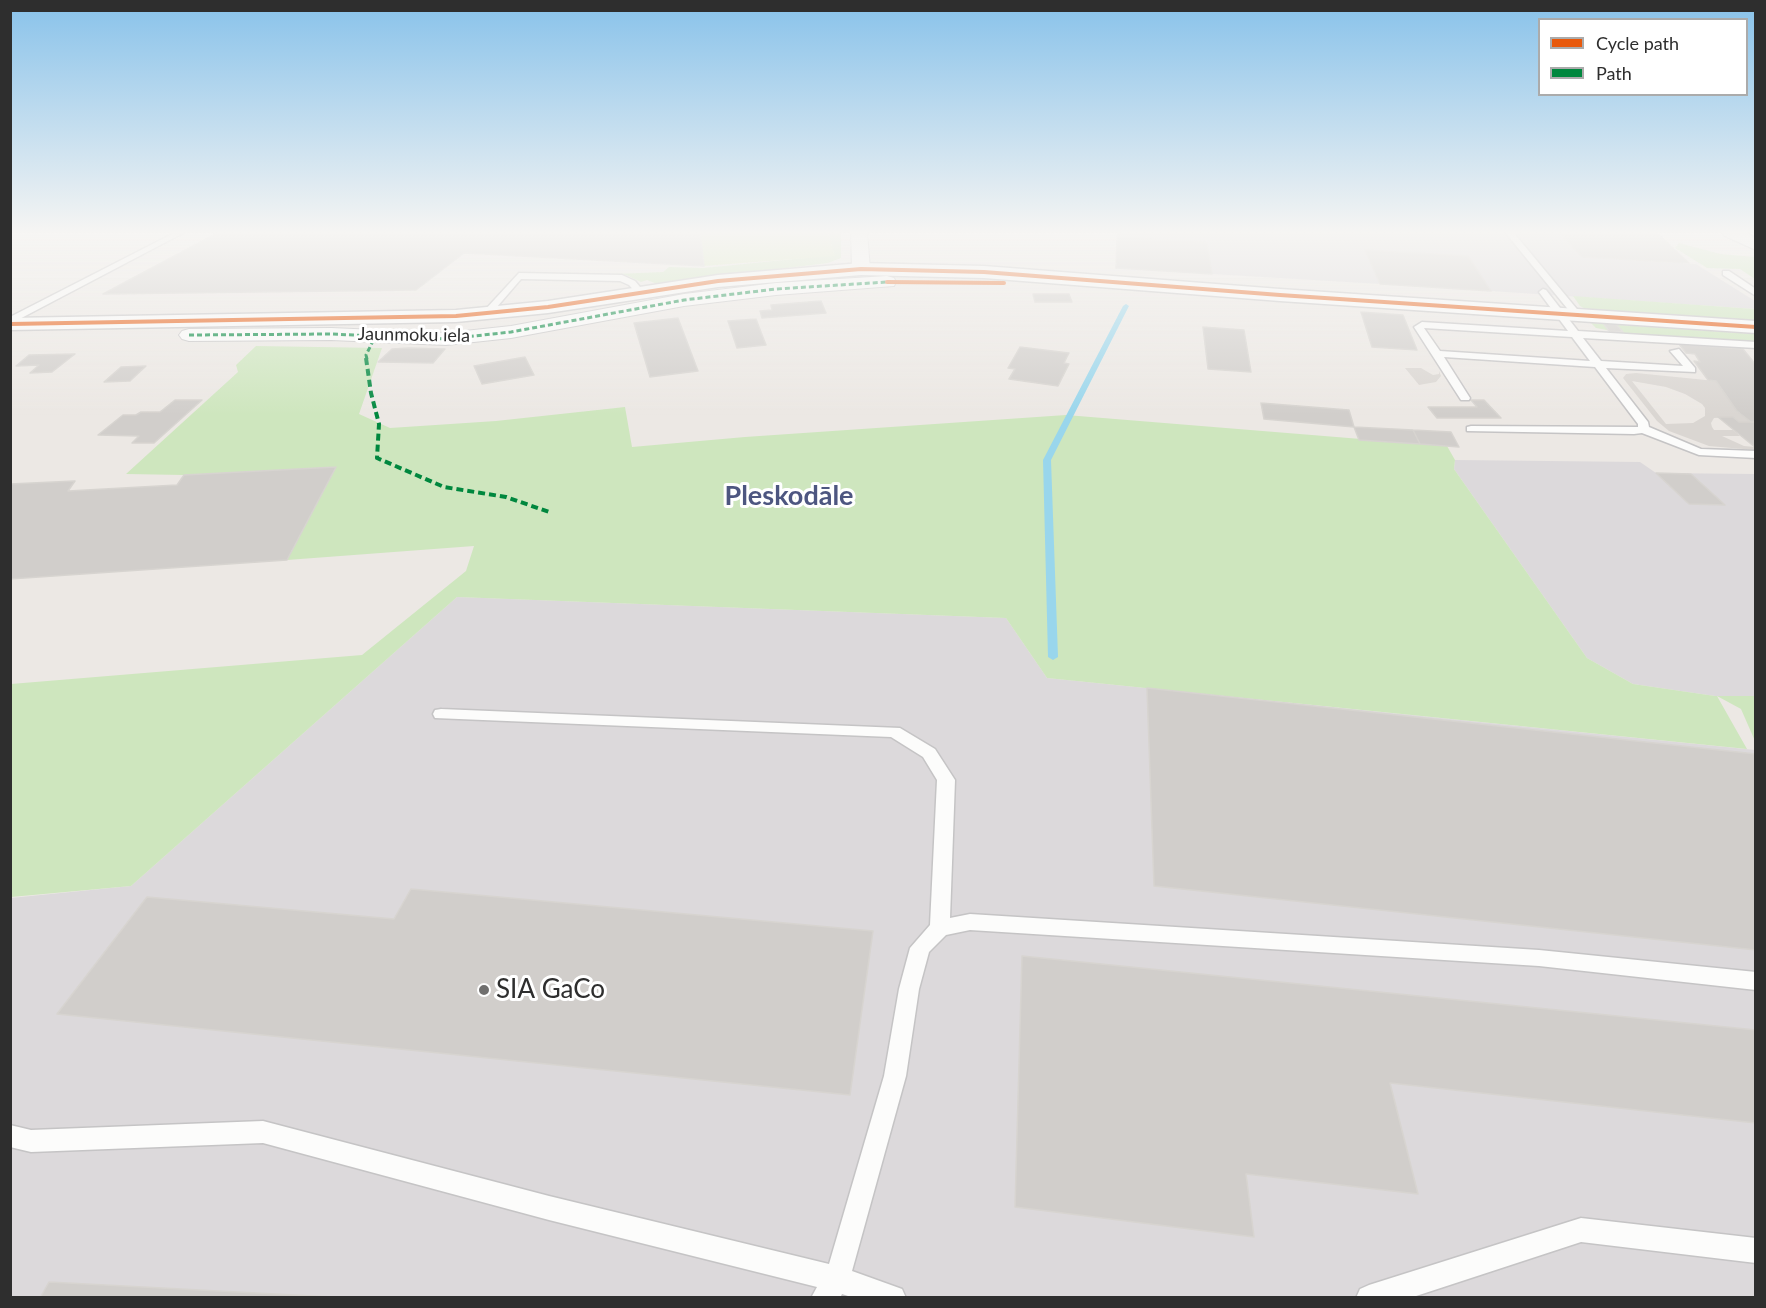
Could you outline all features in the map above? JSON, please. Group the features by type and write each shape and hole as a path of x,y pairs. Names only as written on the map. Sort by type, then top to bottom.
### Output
{"street":[{"name":"Jaunmoku iela","path":"10,323 422,317 487,313 641,293"},
{"name":"Jaunmoku iela","path":"643,293 698,293"},
{"name":"Jaunmoku iela","path":"208,319 189,335 331,334 446,339 511,332 684,293"},
{"name":"Jaunmoku iela","path":"1236,293 1570,321 1755,327"}],"lane":[{"path":"10,323 66,293"},
{"path":"487,313 504,293"},
{"path":"1543,293 1570,321"},
{"path":"1551,293 1600,366 1644,424 1643,429"},
{"path":"1465,398 1419,327 1422,325 1570,321 1755,345"},
{"path":"1436,354 1691,370 1675,351"},
{"path":"1471,429 1634,431 1643,429 1700,452 1755,454"},
{"path":"441,714 894,732 929,753 946,780 940,928"},
{"path":"831,1288 895,1076 909,989 920,948 940,928 970,922 1515,957 1755,981"},
{"path":"10,1136 32,1141 263,1132 831,1288 893,1298"},
{"path":"1370,1298 1404,1293 1581,1230 1755,1251"}],"shaded area":[{"path":"1521,293 1742,293 1755,301 1755,309"},
{"path":"1405,368 1421,368 1433,375 1439,374 1439,371 1441,376 1436,382 1419,385"},
{"path":"1626,374 1716,381 1738,412 1751,422 1739,422 1733,417 1714,418 1711,423 1712,427 1714,430 1733,430 1740,436 1722,436 1744,446 1755,447 1755,450 1709,446 1669,431 1657,421 1623,378","holes":["1632,381 1666,387 1702,404 1705,408 1705,416 1693,423 1666,424"]},
{"path":"1455,460 1640,462 1656,473 1755,474 1755,696 1715,696 1633,684 1587,658 1454,469"},
{"path":"457,597 1006,618 1047,678 1755,750 1755,1297 11,1298 11,898 131,886"}],"green space":[{"path":"1573,296 1755,309 1755,321 1587,310 1580,306"},
{"path":"1591,323 1755,334 1755,342 1623,333 1596,328"},
{"path":"256,346 382,348 359,414 390,428 496,421 625,407 632,447 1066,415 1447,446 1455,460 1454,469 1587,658 1633,684 1717,696 1747,749 1047,678 1006,618 457,597 131,886 11,897 11,684 362,655 466,571 474,546 287,560 336,467 184,475 126,474 238,372 236,365"},
{"path":"1717,696 1755,696 1755,741 1741,709"}],"building":[{"path":"105,293 178,293 103,294"},
{"path":"1033,294 1069,294 1072,302 1035,302"},
{"path":"821,301 826,313 762,318 760,311 772,310 771,305"},
{"path":"1361,312 1403,315 1417,350 1372,347"},
{"path":"678,318 698,371 650,377 634,323"},
{"path":"756,319 766,345 737,348 728,321"},
{"path":"1603,323 1616,324 1623,332 1609,331"},
{"path":"1203,327 1244,330 1251,372 1208,369"},
{"path":"1679,344 1743,349 1756,365 1756,422 1751,422 1737,411 1716,381 1708,380 1694,361 1700,362 1695,354 1686,353"},
{"path":"1020,347 1069,353 1064,363 1069,364 1058,386 1009,379 1015,369 1008,368"},
{"path":"392,349 445,349 433,363 378,362"},
{"path":"75,354 52,372 30,373 39,365 16,366 29,355"},
{"path":"525,357 534,375 482,384 474,366"},
{"path":"146,366 130,381 104,382 121,367"},
{"path":"175,400 202,400 154,443 132,443 139,436 98,435 123,415 160,412"},
{"path":"1471,400 1484,400 1501,418 1437,418 1428,407 1477,407"},
{"path":"1261,403 1349,410 1354,427 1264,419"},
{"path":"1718,417 1733,417 1739,422 1756,422 1756,448"},
{"path":"1354,427 1413,430 1420,444 1359,440"},
{"path":"1413,430 1451,432 1459,447 1420,444"},
{"path":"336,467 287,560 10,579 10,484 75,481 68,491 177,485 184,475"},
{"path":"1656,473 1691,474 1725,505 1689,504"},
{"path":"1147,688 1756,754 1756,950 1154,886"},
{"path":"411,889 873,931 850,1095 57,1014 147,897 394,919"},
{"path":"1022,956 1756,1030 1756,1123 1390,1083 1418,1194 1246,1174 1254,1237 1015,1207"},
{"path":"49,1282 351,1298 40,1298"}],"waterway":[{"path":"1053,657 1047,460 1126,306"}],"marked path":[{"path":"189,335 331,334 446,339 511,332 684,300 742,293"},
{"path":"376,335 366,355 371,393 379,424 377,458 444,487 506,497 552,513"}],"cycle path":[{"path":"10,324 456,316 548,307 639,293"},
{"path":"1255,293 1756,327"}],"place":[{"name":"SIA GaCo","path":"484,990"}],"district":[{"name":"Pleskodāle","path":"789,496"}]}
